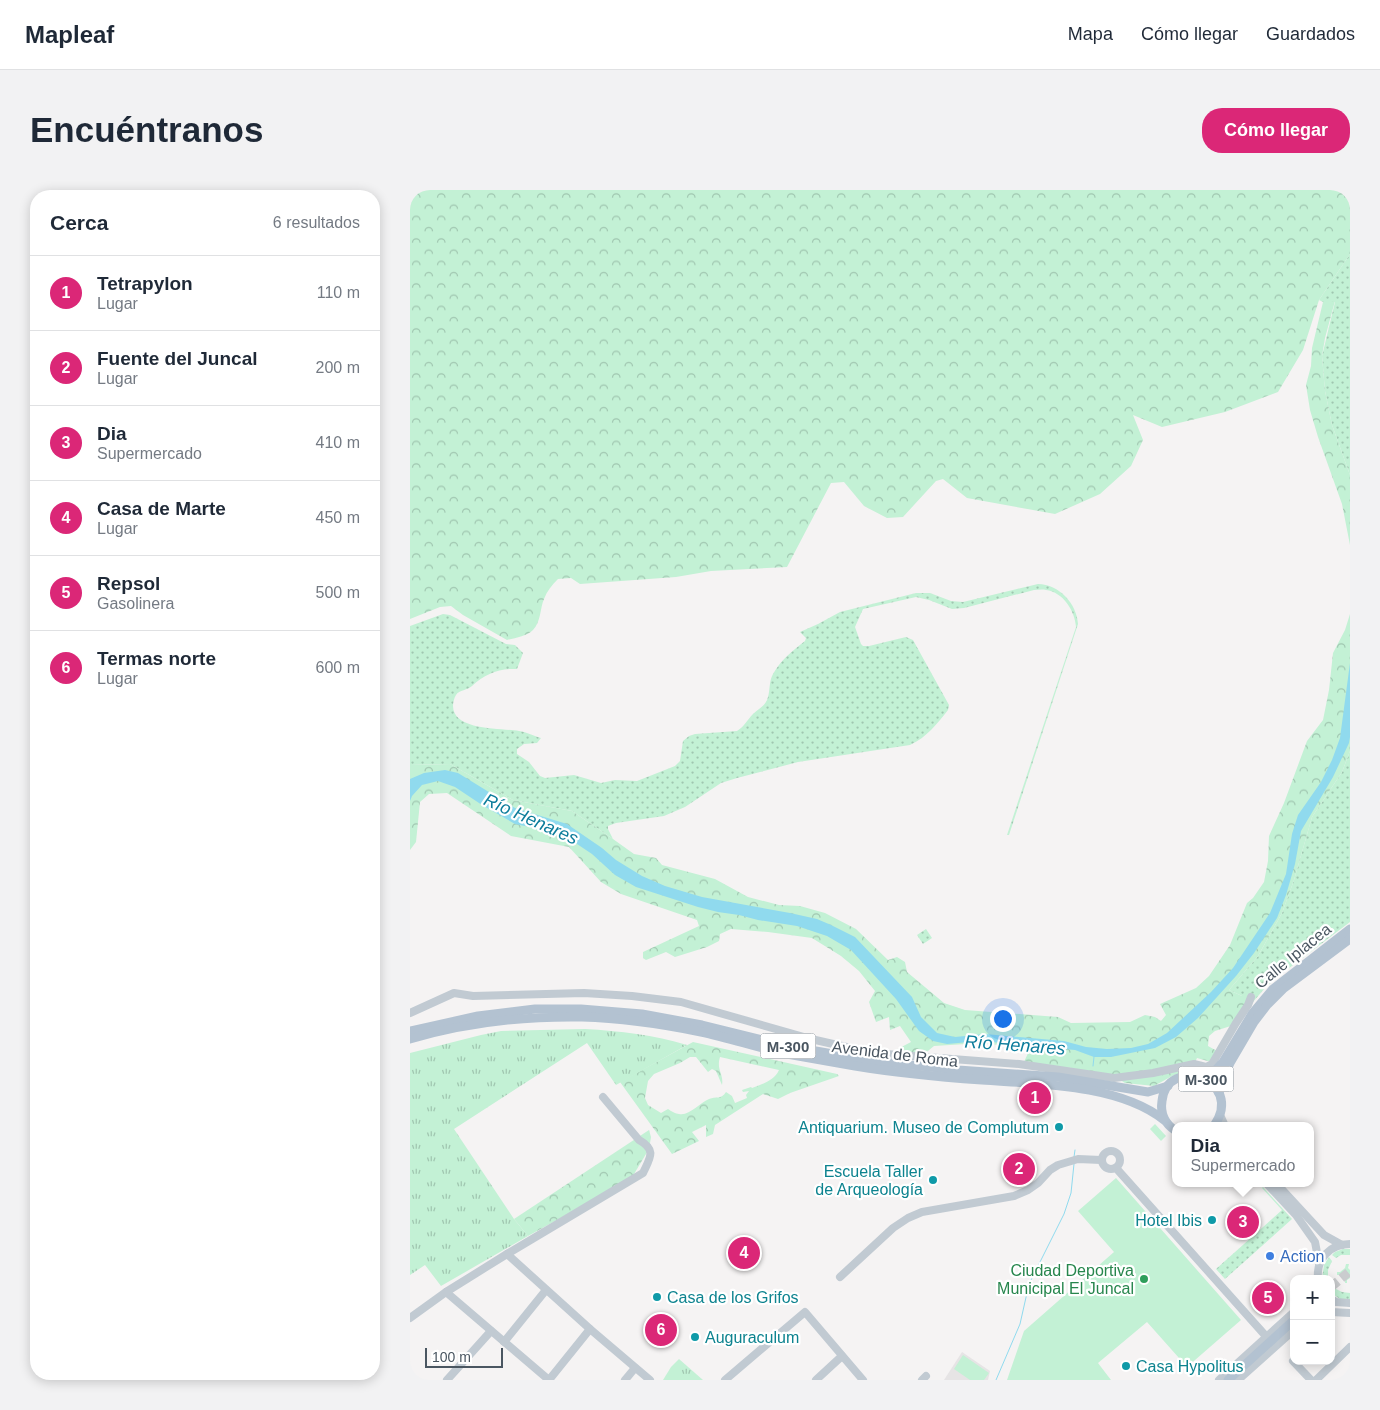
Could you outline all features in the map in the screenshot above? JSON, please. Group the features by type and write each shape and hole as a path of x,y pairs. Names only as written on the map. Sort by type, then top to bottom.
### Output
{"main road":[{"name":"Calle Iplacea","path":"1204,1078 1213,1073 1223,1062 1252,1014 1273,989 1350,929"},
{"name":"Calle Iplacea","path":"1219,1093 1230,1063 1254,1022 1267,1005 1283,989 1350,938"},
{"name":"Avenida de Roma","path":"410,1031 478,1016 535,1009 582,1008 642,1014 702,1025 787,1046 873,1061 958,1070 1058,1077 1148,1092 1168,1086"},
{"name":"Avenida de Roma","path":"410,1039 480,1024 535,1018 582,1017 639,1021 702,1032 786,1053 872,1069 958,1078 1056,1085 1082,1089 1123,1098 1144,1106 1164,1120"},
{"name":"M-300","path":"1172,1128 1164,1120 1161,1108 1162,1096 1168,1086 1185,1076 1204,1078 1219,1093 1222,1104 1216,1122"},
{"path":"1228,1380 1290,1324"}],"street":[{"path":"410,1013 454,993 473,996 584,994 632,996 681,1002 811,1039 873,1053 1019,1064 1114,1078 1153,1073 1194,1064 1206,1067 1212,1064 1251,997"},
{"path":"410,1318 446,1292 507,1254 643,1173 649,1162 650,1150 603,1098"},
{"name":"M-300","path":"1220,1115 1223,1122"},
{"path":"1110,1150 1119,1154 1120,1164 1116,1168 1112,1170 1103,1165 1102,1155 1110,1150"},
{"path":"840,1277 893,1228 908,1218 922,1212 1014,1196 1033,1187 1050,1170 1058,1165 1075,1160 1101,1160"},
{"path":"1116,1168 1266,1338"},
{"path":"1270,1187 1296,1215 1315,1242 1319,1263 1318,1275"},
{"path":"1280,1187 1324,1235 1332,1240 1346,1244"},
{"path":"1319,1263 1332,1248 1346,1244"},
{"path":"507,1254 568,1310 650,1380"},
{"path":"504,1342 546,1290"},
{"path":"446,1292 549,1380 590,1329"},
{"path":"1335,1302 1350,1304"},
{"path":"725,1380 735,1377 805,1312 863,1380"},
{"path":"1335,1312 1350,1314"},
{"path":"1219,1380 1290,1316"},
{"path":"447,1380 491,1331"},
{"path":"1238,1380 1290,1334"},
{"path":"1316,1380 1350,1347"},
{"path":"816,1380 842,1356"},
{"path":"1297,1365 1311,1380"},
{"path":"625,1380 635,1368"}],"shaded area":[{"path":"962,1352 990,1371 988,1380 944,1380"}],"green space":[{"path":"410,190 1350,190 1350,254 1319,300 1303,350 1278,392 1225,412 1162,427 1133,415 1143,440 1131,466 1100,494 1055,514 967,498 943,479 936,481 903,517 887,518 864,506 844,482 831,483 787,567 711,571 676,577 580,584 571,578 558,579 545,596 536,627 525,635 507,640 451,606 440,607 410,619"},
{"path":"1350,254 1350,475 1332,425 1325,391 1322,356 1335,302 1319,300"},
{"path":"1335,301 1322,356 1325,391 1332,425 1350,475 1350,545 1342,504 1318,437 1310,410 1306,385 1311,366 1312,348 1323,302"},
{"path":"1038,584 1053,587 1066,596 1074,609 1078,624 1009,835 1007,835 1076,627 1071,609 1063,598 1058,594 1044,590 1034,590 964,608 952,609 916,597 863,609 855,627 861,644 869,646 906,637 913,640 949,705 948,710 927,734 910,745 798,762 721,783 685,807 664,816 616,823 608,826 613,839 572,811 513,800 450,764 410,765 410,626 443,614 450,615 506,644 515,645 523,653 517,669 493,673 457,693 453,703 455,714 469,724 522,732 541,738 537,743 524,744 517,749 517,754 529,762 540,776 545,778 574,775 601,783 615,780 637,781 675,766 680,761 683,741 689,736 737,731 766,703 770,683 776,669 791,652 805,641 806,638 800,632 840,612 916,593 930,593 951,601 963,602"},
{"path":"1350,614 1350,751 1342,772 1312,817 1294,880 1282,913 1258,956 1229,990 1242,996 1249,995 1252,997 1253,1002 1237,1024 1215,1031 1209,1036 1208,1046 1217,1051 1211,1062 1197,1058 1193,1067 1202,1072 1186,1072 1174,1075 1154,1086 1125,1083 1114,1076 1072,1068 1023,1064 1030,1049 982,1043 934,1046 923,1055 890,1053 911,1042 900,1026 890,1030 889,1017 876,1022 869,1002 875,991 859,971 841,956 812,938 731,929 720,934 719,941 707,947 675,957 666,952 646,960 643,958 643,952 699,926 697,920 621,894 601,882 569,847 511,836 447,793 429,794 420,802 416,842 410,850 410,765 450,764 513,800 572,811 634,854 656,858 662,865 715,879 748,897 779,905 800,906 825,913 856,929 888,960 897,957 905,962 907,972 944,1003 965,1010 1058,1017 1071,1023 1130,1022 1145,1015 1155,1017 1161,1021 1166,1015 1160,1004 1196,988 1209,976 1230,945 1247,903 1253,898 1264,882 1268,861 1269,836 1284,803 1307,741 1323,720 1329,690 1333,653 1345,630"},
{"path":"1350,751 1350,922 1276,978 1253,1002 1252,997 1242,996 1229,990 1258,956 1282,913 1294,880 1312,817 1342,772"},
{"path":"926,929 932,938 923,944 917,935"},
{"path":"585,1029 637,1034 687,1045 616,1085 587,1043 454,1129 514,1219 528,1236 441,1286 425,1265 410,1275 410,1053 501,1031"},
{"path":"693,1042 839,1076 778,1099 763,1094 715,1125 713,1134 706,1137 706,1125 692,1132 699,1141 672,1154 620,1082","holes":["690,1057 696,1057 708,1072 712,1069 716,1071 722,1085 719,1065 720,1057 779,1070 767,1082 742,1090 743,1092 749,1091 746,1095 747,1098 735,1103 732,1096 726,1092 722,1096 709,1099 683,1114 676,1114 668,1109 661,1113 648,1105 645,1098 648,1081 654,1074"]},
{"path":"1155,1124 1166,1136 1161,1141 1150,1129"},
{"path":"649,1130 651,1137 649,1149 631,1179 528,1236 514,1219"},
{"name":"Ciudad Deportiva Municipal El Juncal","path":"1116,1178 1241,1320 1187,1367 1147,1322 1098,1363 1111,1380 1007,1380 1024,1331 1114,1252 1078,1211"},
{"path":"1263,1187 1292,1219 1225,1279 1216,1269 1282,1210"},
{"path":"1350,1249 1350,1255 1341,1255 1336,1258 1332,1255 1335,1252"},
{"path":"1329,1257 1332,1261 1328,1275 1323,1275 1324,1265"},
{"path":"1346,1264 1349,1264 1350,1278 1345,1283 1345,1280 1340,1275 1337,1275 1337,1272 1345,1268"},
{"path":"1335,1288 1350,1293 1350,1300 1340,1299 1335,1296"},
{"path":"963,1355 989,1373 984,1380 970,1380 954,1369"},
{"path":"679,1359 703,1380 663,1380 671,1367"}],"water":[{"name":"Río Henares","path":"1350,663 1349,743 1333,777 1301,831 1295,864 1277,918 1236,976 1198,1018 1176,1037 1155,1048 1111,1057 1094,1057 1075,1050 980,1041 947,1044 933,1041 919,1031 896,999 851,950 827,936 797,926 698,907 636,887 615,875 592,854 571,840 549,831 515,824 455,787 438,781 422,785 410,801 410,779 424,773 445,770 458,773 515,808 567,824 616,860 642,876 665,886 702,897 817,919 831,925 855,937 912,997 921,1017 937,1033 955,1037 985,1034 1064,1041 1086,1047 1107,1049 1131,1048 1148,1044 1167,1033 1211,992 1233,968 1270,913 1286,874 1292,834 1298,815 1321,782 1340,738"}],"waterway":[{"path":"1093,1066 1094,1057"},
{"path":"1074,1157 1075,1150"},
{"path":"996,1380 1020,1324 1029,1284 1064,1214 1071,1193 1074,1164"}],"tunnel":[{"path":"1335,1284 1350,1271"}],"place":[{"name":"Tetrapylon","path":"1035,1098"},
{"name":"Antiquarium. Museo de Complutum","path":"1059,1127"},
{"name":"Fuente del Juncal","path":"1019,1169"},
{"name":"Escuela Taller de Arqueología","path":"933,1180"},
{"name":"Hotel Ibis","path":"1212,1220"},
{"name":"Dia","path":"1243,1222"},
{"name":"Casa de Marte","path":"744,1253"},
{"name":"Action","path":"1270,1256"},
{"name":"Ciudad Deportiva Municipal El Juncal","path":"1144,1279"},
{"name":"Casa de los Grifos","path":"657,1297"},
{"name":"Repsol","path":"1268,1298"},
{"name":"Termas norte","path":"661,1330"},
{"name":"Auguraculum","path":"695,1337"},
{"name":"Casa Hypolitus","path":"1126,1366"}]}
